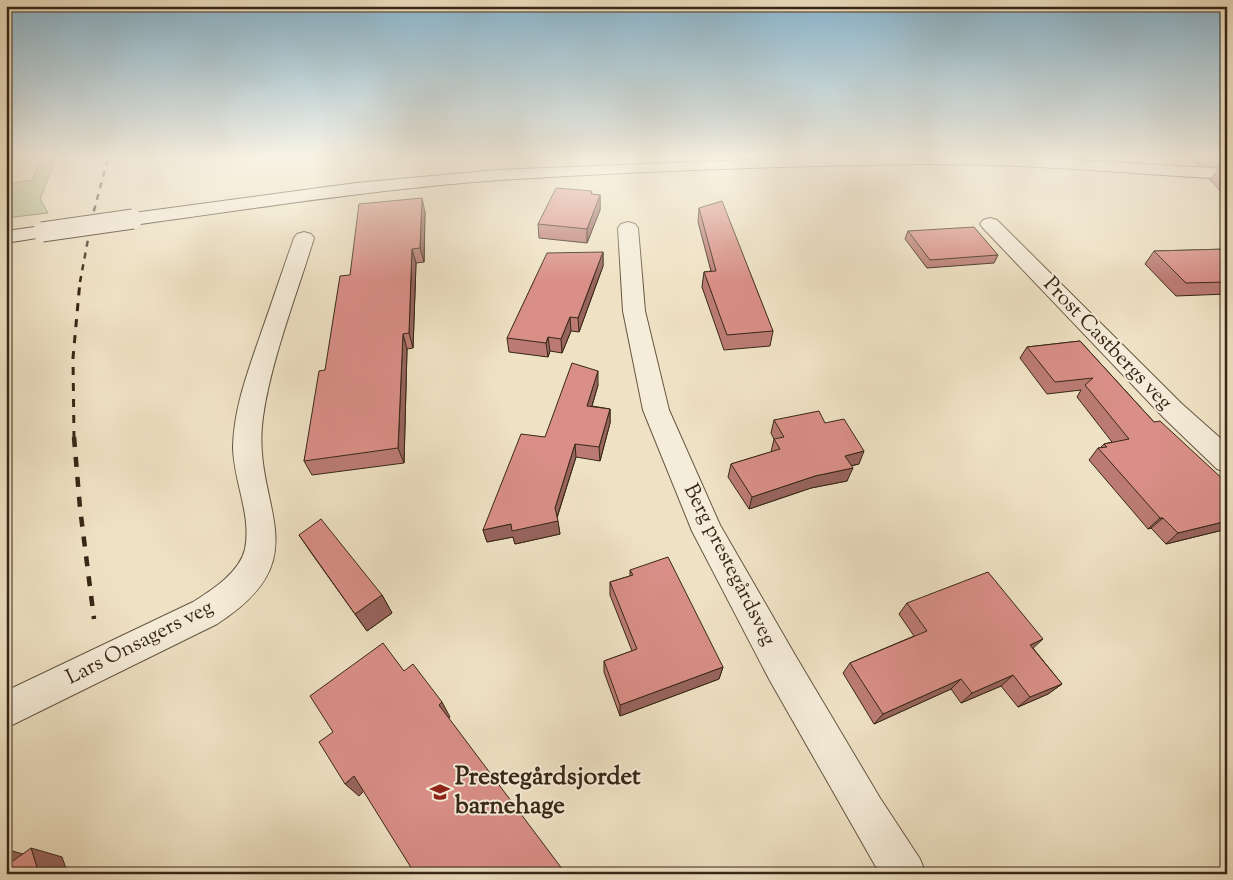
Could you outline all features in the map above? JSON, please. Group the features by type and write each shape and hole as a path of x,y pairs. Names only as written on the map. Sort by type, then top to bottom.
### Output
{"street":[{"path":"6,237 279,199"},
{"name":"Prost Castbergs veg","path":"990,224 1173,411 1227,461"},
{"name":"Berg prestegårdsveg","path":"628,228 634,311 656,410 707,531 797,693 905,874"},
{"name":"Lars Onsagers veg","path":"6,710 205,613 221,603 247,578 256,564 261,548 261,530 247,448 249,418 256,385 304,238"}],"green space":[{"path":"6,199 40,199 48,213 6,218"}],"building":[{"path":"422,199 420,248 412,249 409,333 403,334 398,448 304,461 319,371 325,370 340,276 350,275 359,204"},
{"path":"550,199 598,199 587,229 538,224"},
{"path":"722,201 773,331 727,335 704,272 716,271 699,208"},
{"path":"974,227 998,255 930,260 908,231"},
{"path":"1227,249 1227,282 1186,283 1154,251"},
{"path":"603,252 578,318 570,317 561,339 548,337 546,343 507,338 547,253"},
{"path":"1080,341 1154,422 1160,421 1227,483 1227,521 1178,533 1163,518 1160,518 1098,448 1107,447 1104,444 1129,439 1085,385 1093,378 1055,382 1027,347"},
{"path":"572,363 598,371 587,406 610,409 599,447 575,444 555,508 558,521 512,531 511,524 483,530 521,434 545,437"},
{"path":"819,411 825,423 844,419 864,451 845,456 853,468 815,476 752,497 731,464 780,449 774,439 784,437 774,420"},
{"path":"321,519 382,595 355,614 299,535"},
{"path":"668,557 723,667 620,705 604,661 637,649 610,582 633,575 630,570"},
{"path":"988,572 1043,639 1030,645 1062,684 1030,697 1013,675 972,693 961,679 883,714 850,663 927,631 907,603"},
{"path":"383,643 404,671 413,664 442,702 439,705 566,874 440,874 437,869 432,874 415,874 354,776 345,784 319,742 333,732 310,696"},
{"path":"31,848 39,874 6,874 6,866"}],"railway":[{"path":"80,282 97,199"},
{"path":"74,439 73,358 80,281"},
{"path":"74,437 80,508 94,619"}],"place":[{"name":"Prestegårdsjordet barnehage","path":"440,792"}]}
